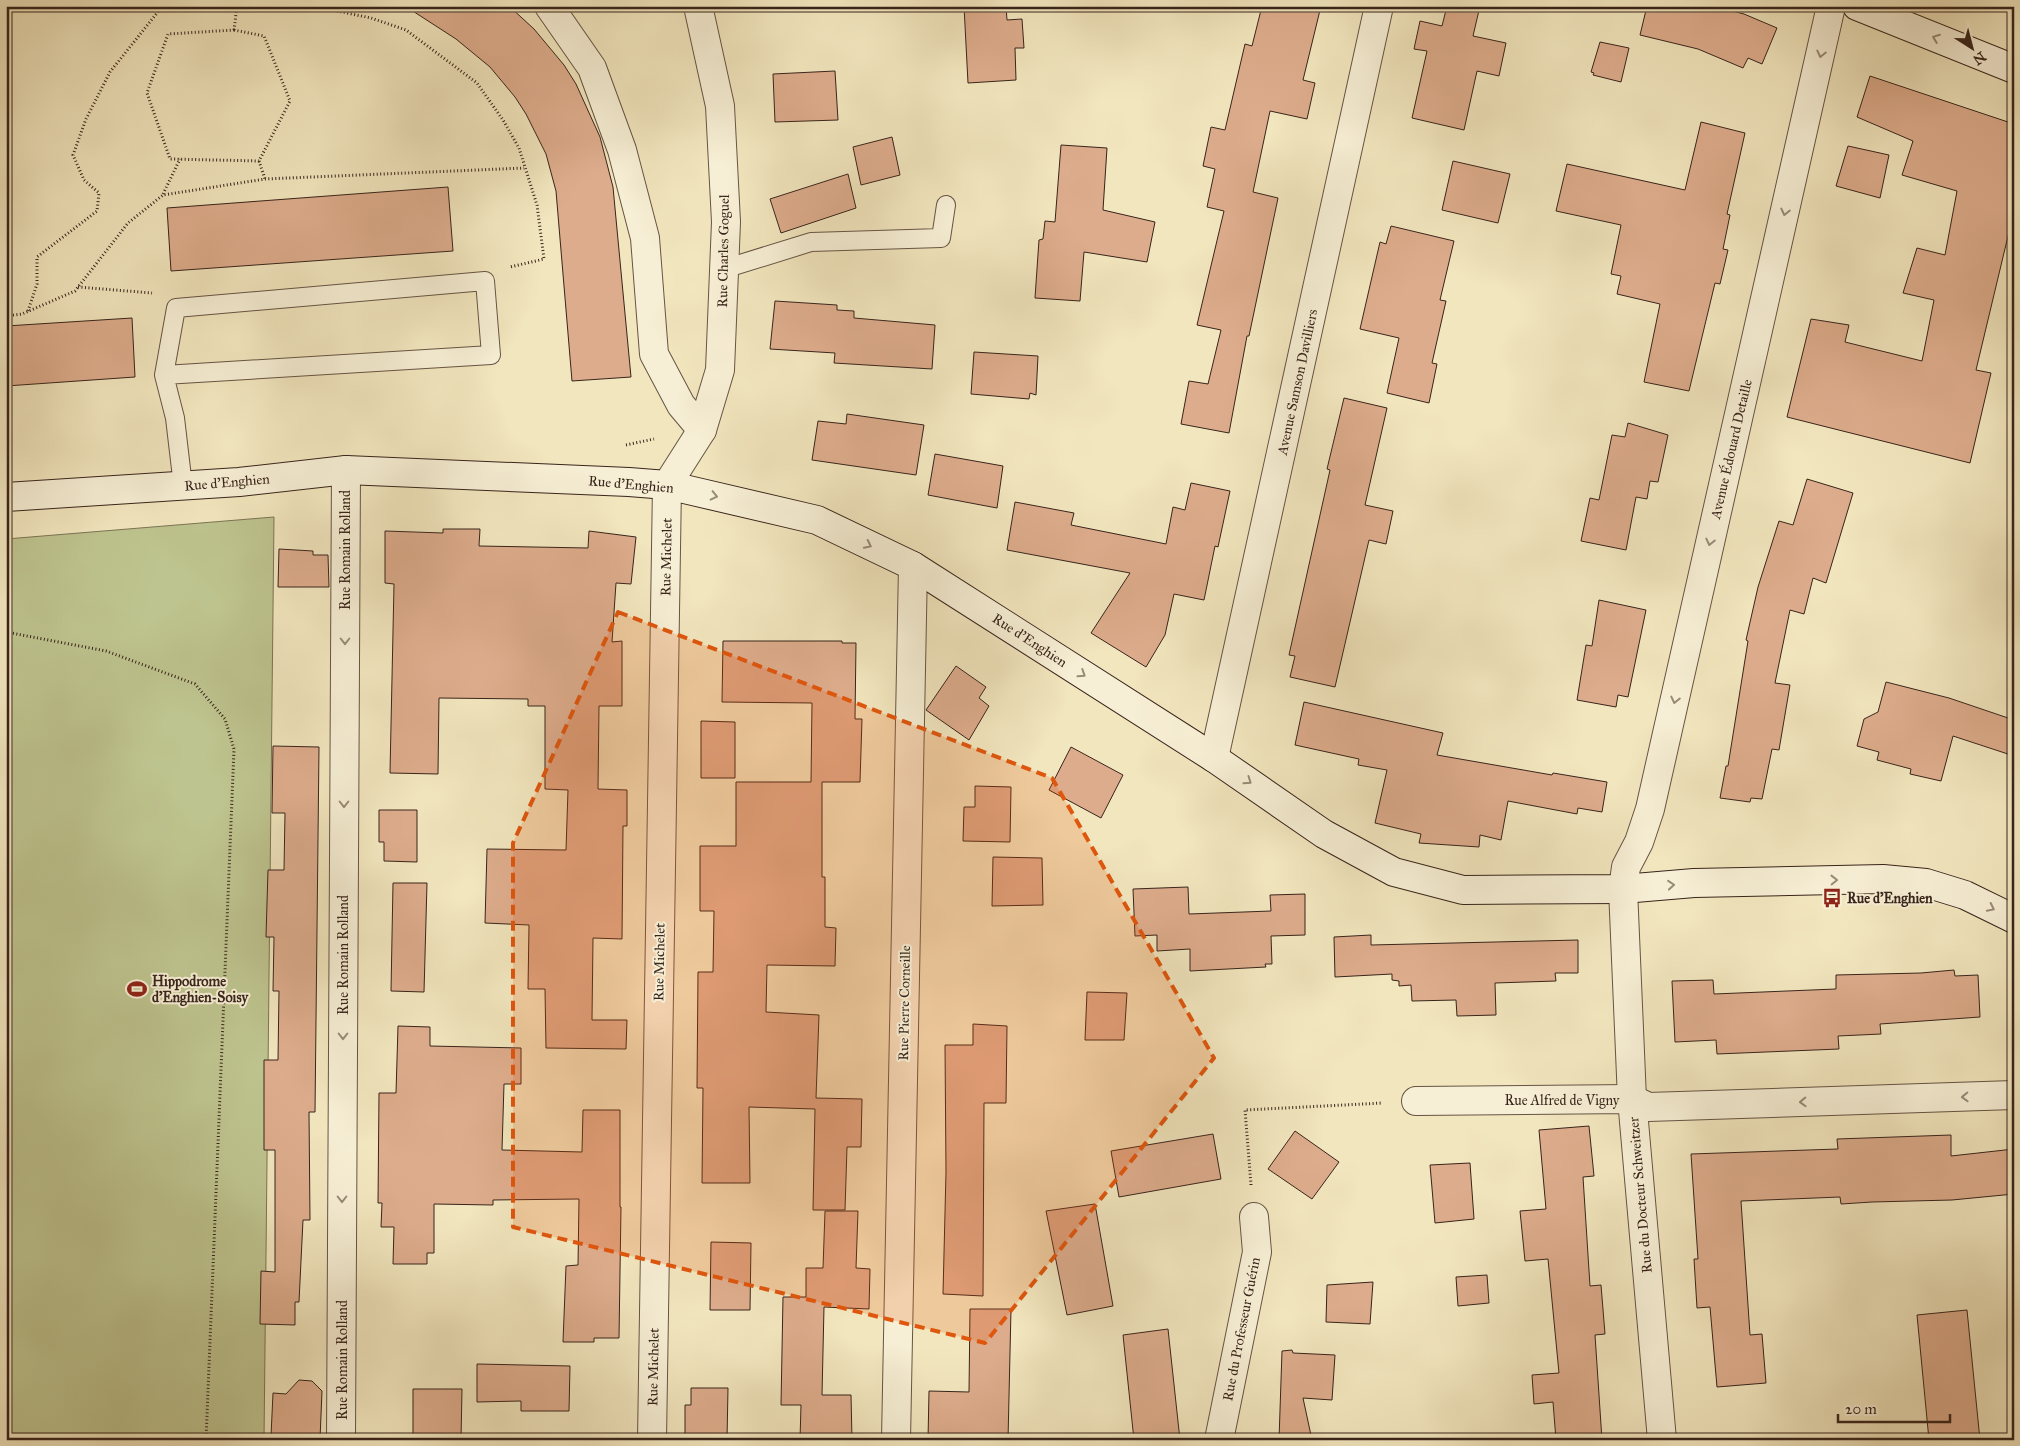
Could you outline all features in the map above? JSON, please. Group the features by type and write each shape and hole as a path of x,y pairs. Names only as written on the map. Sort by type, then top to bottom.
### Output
{"street":[{"path":"548,6 592,68 622,150 645,238 654,354 681,405 702,430"},
{"name":"Rue Charles Goguel","path":"667,485 702,430 720,370 726,222 720,106 698,6"},
{"name":"Avenue Samson Davilliers","path":"1214,758 1379,6"},
{"name":"Avenue Édouard Detaille","path":"1623,889 1626,867 1639,842 1650,809 1831,6"},
{"path":"1857,6 2014,69"},
{"name":"Rue d'Enghien","path":"6,497 238,482 346,470 667,485 817,520 913,566 1214,758 1324,834 1394,872 1463,890 1623,889 1694,883 1883,878 1926,883 1965,895 2014,919"},
{"name":"Rue Romain Rolland","path":"341,1440 346,470"},
{"name":"Rue Michelet","path":"652,1440 667,485"},
{"name":"Rue Pierre Corneille","path":"896,1440 913,566"},
{"name":"Rue du Docteur Schweitzer","path":"1623,889 1632,1099 1662,1440"},
{"name":"Rue Alfred de Vigny","path":"1416,1101 1632,1099 1648,1107 2014,1095"},
{"name":"Rue du Professeur Guérin","path":"1219,1440 1257,1252 1254,1217"}],"lane":[{"path":"724,269 810,242 940,238 946,205"},
{"path":"164,375 491,356 484,281 176,308 164,375 175,418 183,486"}],"path":[{"path":"28,311 37,284 37,256 97,211 100,194 84,180 73,155 86,119 110,72 161,8 165,6"},
{"path":"234,30 237,6"},
{"path":"313,6 371,18 406,30 477,83 503,120 519,148 537,205 544,259 495,270 484,281"},
{"path":"260,161 170,159 147,92 168,34 234,30 264,36 290,101 260,161 265,179"},
{"path":"6,316 22,314 75,291 128,223 163,195 180,159"},
{"path":"163,195 265,179 524,168"},
{"path":"78,287 150,292 176,308"},
{"name":"Rue d'Enghien","path":"681,405 672,426 653,440 626,445 682,461"},
{"path":"6,632 106,651 195,684 226,718 234,749 206,1440"},
{"path":"1254,1217 1245,1110 1416,1101"}],"highlighted area":[{"path":"618,612 1052,778 1214,1058 985,1343 513,1227 513,843"}],"green space":[{"name":"Hippodrome d'Enghien-Soisy","path":"274,517 264,1440 6,1440 6,539"}],"building":[{"path":"405,6 509,6 534,29 564,65 576,84 600,137 613,187 631,377 572,381 556,191 546,154 526,114 515,97 490,67 456,39"},
{"path":"964,6 1006,6 1007,20 1022,19 1024,48 1015,48 1016,80 968,83"},
{"path":"1262,6 1321,6 1303,80 1315,83 1307,119 1270,111 1253,192 1278,198 1249,336 1247,336 1229,433 1181,424 1189,381 1208,384 1221,330 1197,325 1224,211 1207,207 1215,169 1203,166 1211,127 1225,130 1245,44 1252,46"},
{"path":"1447,6 1480,6 1473,36 1506,43 1499,76 1477,71 1464,130 1412,118 1427,51 1414,49 1420,21 1442,26"},
{"path":"1647,6 1713,6 1744,14 1777,28 1762,64 1748,58 1743,68 1698,49 1640,35"},
{"path":"1600,42 1629,48 1621,82 1593,75 1594,73 1591,72"},
{"path":"835,71 838,120 775,122 773,74"},
{"path":"1870,76 2014,124 2014,211 1976,370 1991,373 1970,463 1787,417 1811,319 1849,325 1845,342 1922,361 1934,300 1903,293 1917,248 1945,255 1957,191 1902,175 1913,141 1857,117"},
{"path":"1701,122 1745,133 1727,214 1730,215 1723,249 1728,250 1720,284 1715,283 1689,391 1644,382 1660,304 1617,294 1621,276 1611,274 1621,225 1556,211 1567,164 1685,190"},
{"path":"892,137 900,175 861,185 853,147"},
{"path":"1061,145 1107,148 1103,210 1155,222 1147,262 1084,252 1080,301 1035,298 1039,240 1043,239 1045,221 1055,222"},
{"path":"1848,146 1889,155 1880,198 1836,186"},
{"path":"1453,161 1510,174 1498,223 1442,210"},
{"path":"848,174 856,208 781,233 770,199"},
{"path":"448,187 453,251 171,271 167,208"},
{"path":"1391,226 1454,241 1440,300 1446,301 1432,363 1437,364 1429,403 1387,393 1399,338 1360,329 1380,242 1386,244"},
{"path":"775,301 837,305 837,310 854,311 854,318 935,325 932,369 834,363 835,353 770,349"},
{"path":"132,318 135,377 6,386 6,326"},
{"path":"974,352 1038,356 1036,395 1030,393 1029,399 971,394"},
{"path":"1344,398 1387,408 1365,505 1393,511 1386,544 1369,540 1335,687 1290,677 1295,656 1289,655 1330,470 1327,469"},
{"path":"847,414 924,425 916,475 812,460 818,421 846,424"},
{"path":"1628,423 1668,435 1658,482 1650,481 1647,499 1636,497 1626,550 1581,541 1590,498 1599,500 1612,435 1625,437"},
{"path":"935,454 1003,466 997,508 928,495"},
{"path":"1807,479 1853,493 1826,583 1813,578 1804,614 1790,610 1775,683 1790,685 1779,750 1772,749 1762,799 1751,798 1750,802 1720,798 1726,766 1728,766 1748,641 1746,640 1758,587 1779,521 1793,525"},
{"path":"1191,483 1230,491 1218,547 1215,546 1204,600 1174,594 1165,635 1146,667 1091,633 1130,573 1007,550 1015,502 1074,513 1071,525 1166,544 1173,507 1185,510"},
{"path":"443,529 480,529 479,546 588,548 589,531 636,537 631,584 616,583 612,642 622,641 622,706 599,706 598,789 627,790 627,826 623,826 622,939 593,938 592,1020 627,1020 626,1049 546,1048 545,989 528,989 529,925 485,923 487,849 566,850 568,790 545,789 545,706 528,706 528,699 439,698 438,774 390,773 394,584 385,583 385,531 443,533"},
{"path":"279,549 313,551 313,555 328,555 329,587 278,587"},
{"path":"1599,600 1646,610 1628,697 1618,695 1616,707 1577,700 1586,645 1592,646"},
{"path":"723,641 842,641 842,643 856,643 855,719 862,719 860,782 822,782 822,877 825,877 825,927 836,928 835,966 767,965 766,1012 819,1015 816,1098 862,1099 861,1147 847,1147 845,1210 813,1210 815,1109 749,1107 750,1183 702,1183 703,1088 697,1088 698,972 713,972 714,911 700,911 700,846 736,846 736,782 811,782 812,703 722,702"},
{"path":"956,666 986,687 979,698 989,706 969,740 926,710"},
{"path":"1886,682 1949,698 2014,720 2014,756 1953,736 1941,781 1910,774 1911,769 1877,760 1879,752 1857,746 1864,719 1878,712"},
{"path":"1304,702 1443,733 1437,755 1552,775 1553,773 1607,782 1602,812 1578,808 1577,814 1508,801 1501,840 1480,835 1479,847 1419,843 1421,834 1375,823 1387,770 1358,765 1359,759 1295,745"},
{"path":"701,721 735,722 735,778 701,778"},
{"path":"273,746 319,747 315,1112 309,1112 310,1220 303,1220 299,1302 295,1302 295,1325 260,1324 261,1271 275,1272 275,1150 264,1150 264,1060 278,1060 279,991 273,991 274,937 266,937 268,870 284,870 285,813 272,813"},
{"path":"1071,747 1123,775 1101,818 1049,790"},
{"path":"975,786 1011,787 1010,842 963,841 964,807 975,807"},
{"path":"379,810 417,810 417,862 384,861 384,842 379,842"},
{"path":"993,857 1042,858 1043,905 992,906"},
{"path":"393,883 427,883 424,992 391,991"},
{"path":"1188,887 1189,914 1271,911 1270,895 1305,894 1305,935 1271,936 1272,964 1265,964 1266,967 1190,971 1190,949 1157,951 1157,935 1135,936 1133,889"},
{"path":"1371,935 1371,945 1578,940 1578,973 1555,973 1556,981 1495,983 1496,1015 1457,1016 1456,1000 1412,1001 1411,985 1399,986 1399,981 1392,980 1392,974 1335,977 1334,937"},
{"path":"1954,970 1955,976 1978,975 1980,1017 1880,1024 1881,1034 1838,1036 1839,1049 1717,1054 1716,1040 1675,1042 1672,981 1713,980 1714,994 1836,989 1836,975 1921,973"},
{"path":"1087,992 1127,993 1124,1040 1085,1040"},
{"path":"973,1024 1007,1026 1006,1103 984,1103 983,1296 943,1294 946,1172 945,1045 973,1045"},
{"path":"398,1026 430,1027 430,1046 521,1048 521,1084 504,1084 502,1150 582,1152 583,1110 620,1110 619,1338 594,1338 594,1342 563,1342 566,1266 578,1265 579,1199 493,1200 493,1205 434,1204 434,1253 427,1253 427,1264 393,1264 394,1227 381,1227 382,1203 378,1203 379,1093 396,1093"},
{"path":"1589,1126 1594,1176 1583,1177 1590,1286 1601,1285 1605,1334 1595,1335 1602,1440 1556,1440 1553,1402 1534,1404 1532,1375 1559,1373 1548,1259 1525,1261 1520,1211 1546,1209 1539,1130"},
{"path":"1295,1131 1339,1162 1312,1199 1268,1169"},
{"path":"1213,1134 1221,1179 1119,1197 1111,1151"},
{"path":"1951,1135 1951,1156 2014,1149 2014,1194 1952,1200 1841,1204 1840,1197 1741,1201 1750,1335 1762,1334 1766,1383 1717,1387 1710,1307 1697,1308 1694,1259 1698,1259 1691,1154 1838,1149 1837,1139"},
{"path":"1470,1163 1474,1219 1435,1223 1430,1165"},
{"path":"1095,1204 1113,1306 1067,1315 1046,1211"},
{"path":"825,1211 858,1211 856,1268 870,1269 869,1309 824,1307 822,1395 851,1395 852,1440 800,1440 801,1405 781,1405 783,1297 806,1297 806,1268 823,1268"},
{"path":"711,1242 751,1243 750,1310 710,1310"},
{"path":"1487,1275 1489,1303 1458,1306 1456,1277"},
{"path":"1373,1282 1370,1324 1326,1322 1327,1285"},
{"path":"970,1309 1011,1309 1008,1440 928,1440 929,1391 969,1392"},
{"path":"1967,1310 1980,1440 1929,1440 1917,1315"},
{"path":"1168,1329 1180,1440 1134,1440 1123,1335"},
{"path":"1292,1350 1293,1353 1335,1355 1332,1400 1303,1398 1312,1440 1279,1440 1282,1351"},
{"path":"477,1364 570,1366 569,1411 521,1411 521,1401 477,1402"},
{"path":"299,1380 312,1381 322,1391 320,1439 271,1436 273,1393 286,1394"},
{"path":"691,1388 728,1388 727,1440 685,1440 685,1405 691,1405"},
{"path":"413,1389 462,1389 461,1440 413,1440"}],"place":[{"name":"Rue d'Enghien","path":"1832,898"},
{"name":"Hippodrome d'Enghien-Soisy","path":"137,989"}]}
